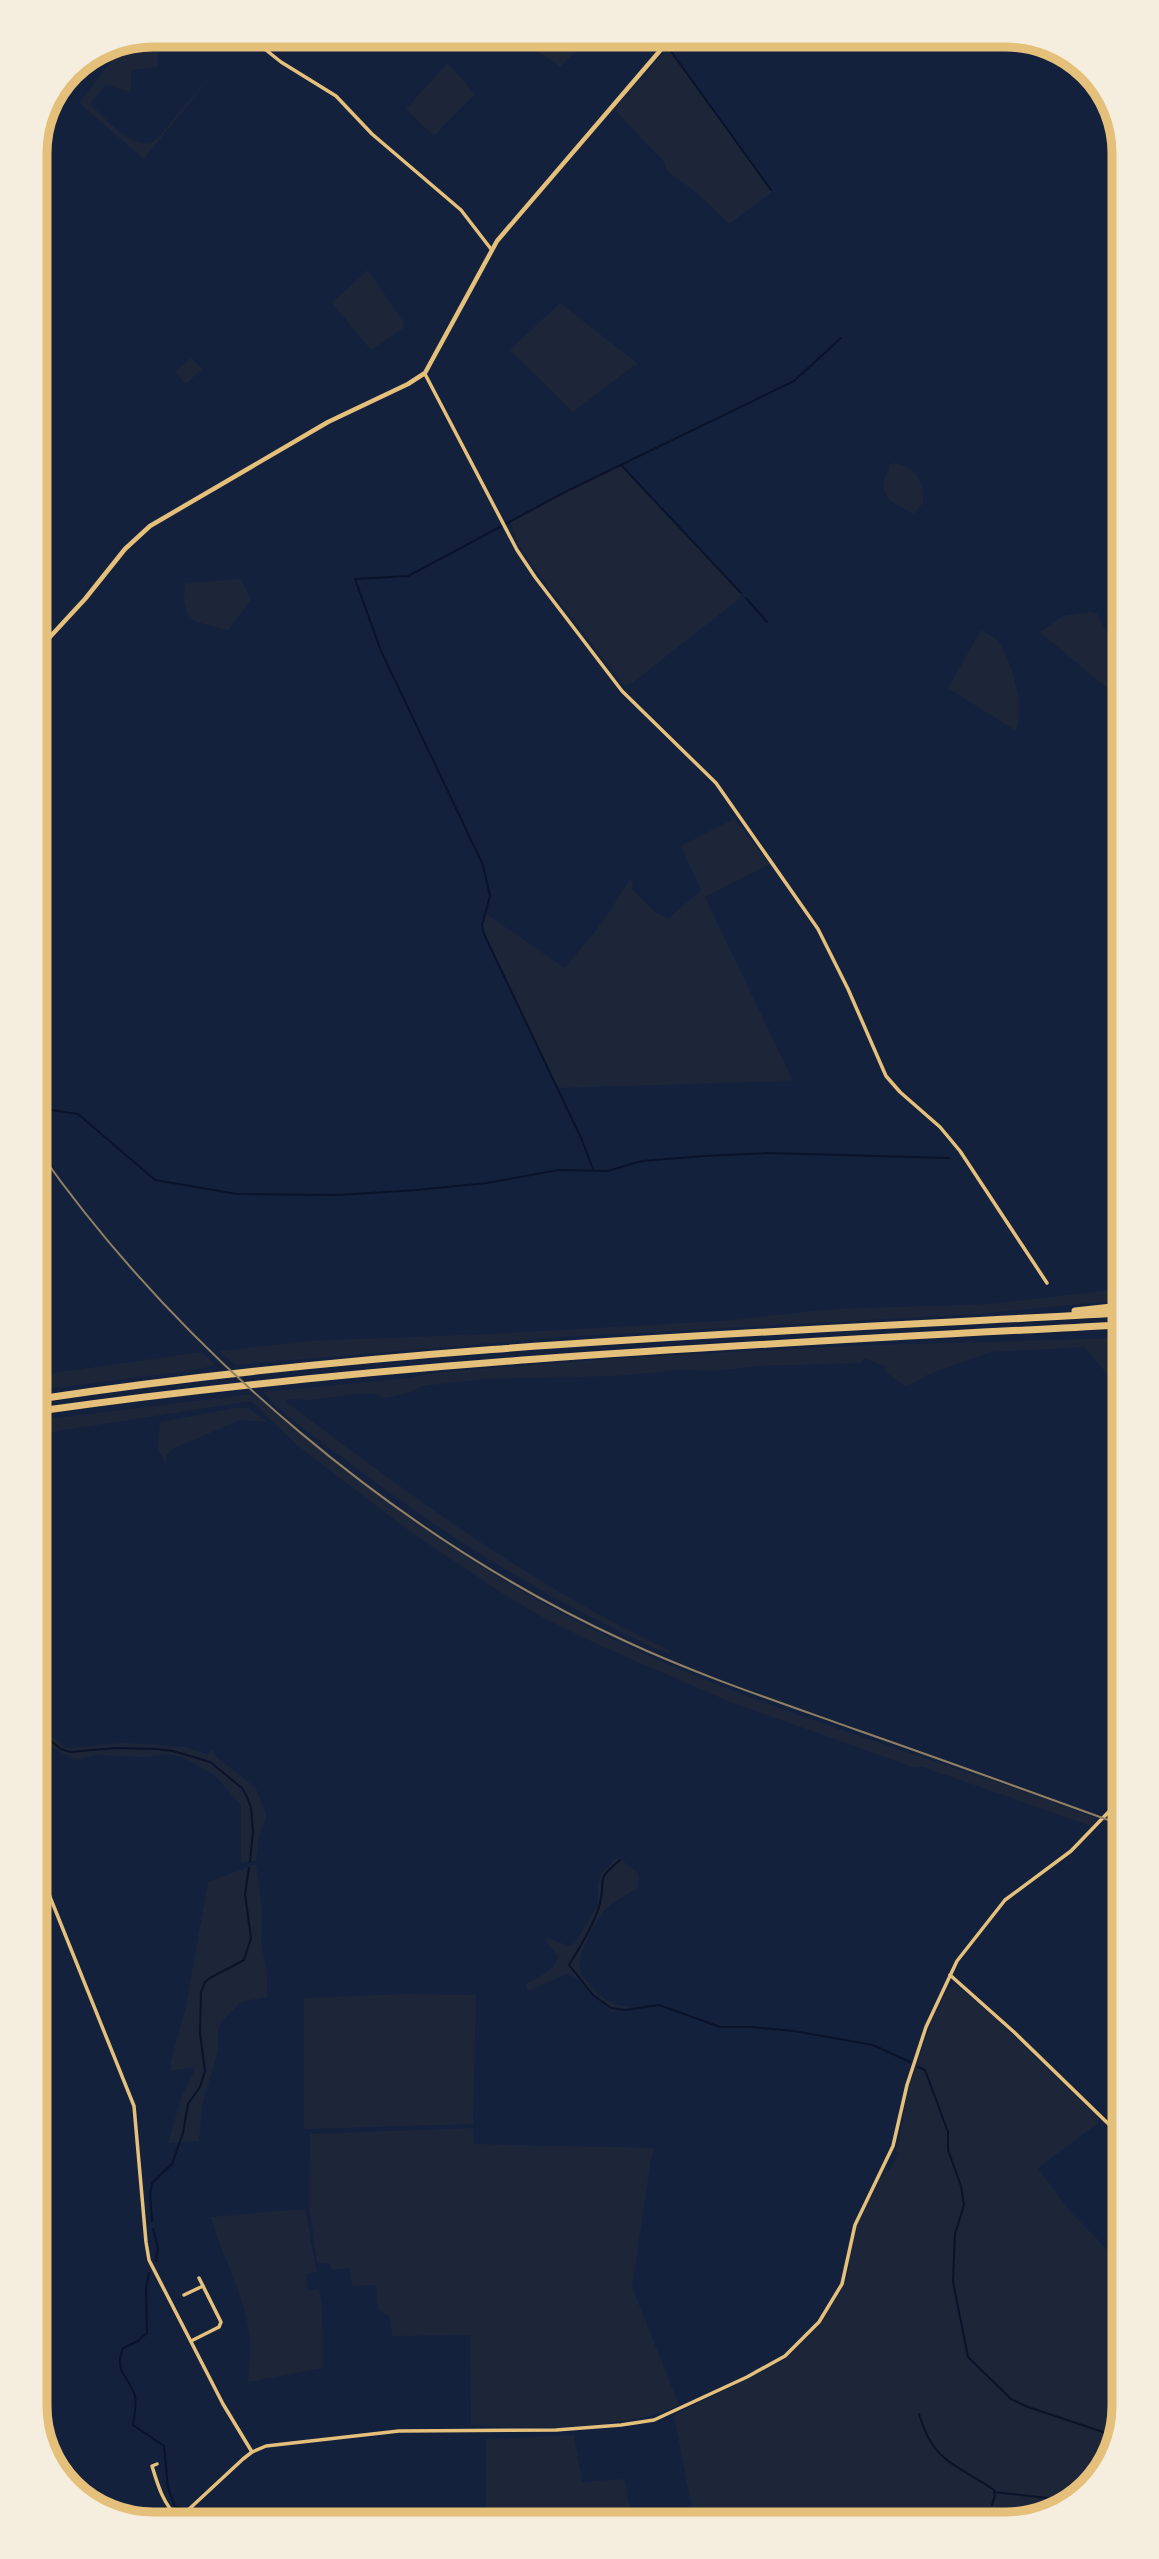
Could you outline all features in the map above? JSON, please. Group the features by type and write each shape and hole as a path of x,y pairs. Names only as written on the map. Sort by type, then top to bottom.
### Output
{"highway":[{"path":"974,1321 1112,1307"},
{"path":"47,1398 266,1371 513,1348 1112,1313"},
{"path":"47,1410 273,1381 637,1350 1112,1326"}],"street":[{"path":"261,47 336,96 372,134 461,209 491,249"},
{"path":"47,640 85,600 125,549 150,526 328,422 408,384 425,373 491,249 662,47"},
{"path":"425,373 503,523 535,577 622,691 708,774 779,872 827,948 886,1076 940,1127 960,1151 1047,1283"},
{"path":"185,2512 252,2452 277,2444 399,2431 545,2431 599,2428 654,2420 774,2364 819,2322 842,2284 856,2225 893,2146 914,2064 950,1975 974,1938 1005,1900 1071,1851 1112,1808"},
{"path":"47,1889 134,2106 149,2260 223,2404 252,2452"},
{"path":"950,1975 1014,2032 1112,2127"},
{"path":"191,2341 220,2325 199,2278"},
{"path":"184,2295 203,2286"},
{"path":"157,2464 152,2466 161,2495 172,2512"}],"shaded area":[{"path":"158,47 157,67 131,70 131,92 106,85 90,103 123,134 140,143 149,143 157,139 227,56 144,159 79,103 112,60 110,57 113,55 133,49"},
{"path":"532,47 580,47 560,67"},
{"path":"668,48 772,192 729,224 697,193 666,170 664,162 614,109"},
{"path":"448,63 475,94 434,136 406,109"},
{"path":"368,270 404,323 403,328 371,350 332,303"},
{"path":"560,303 637,363 637,366 633,366 573,412 510,350"},
{"path":"191,358 202,369 186,384 175,372"},
{"path":"896,463 909,468 920,482 923,503 913,514 885,494 884,481 889,464"},
{"path":"621,466 742,594 632,683 624,685 533,567 519,545 511,522 567,491"},
{"path":"241,579 251,600 228,630 199,622 188,614 184,597 185,583"},
{"path":"1090,612 1097,614 1112,642 1112,692 1040,632 1063,616"},
{"path":"981,630 998,641 1013,674 1019,710 1016,731 948,688"},
{"path":"734,819 770,864 705,897 793,1081 557,1088 484,934 482,925 485,913 565,968 604,920 630,879 633,883 632,889 657,914 669,918 701,890 681,846"},
{"path":"1112,1290 1112,1301 978,1314 561,1337 235,1365 219,1351 309,1341 720,1321 834,1309 990,1304"},
{"path":"1112,1338 1112,1372 1109,1375 1083,1347 991,1352 929,1374 906,1387 884,1371 886,1367 864,1358 861,1363 755,1366 715,1371 679,1370 616,1376 484,1379 423,1386 411,1392 385,1398 376,1394 358,1394 307,1400 287,1399 286,1402 436,1512 526,1572 620,1626 669,1650 671,1653 668,1654 584,1614 467,1546 307,1431 263,1392 410,1378 440,1372 637,1357 874,1345"},
{"path":"202,1352 215,1365 47,1389 47,1374"},
{"path":"253,1394 336,1463 424,1528 515,1587 611,1638 670,1665 791,1712 1098,1819 1091,1826 730,1702 542,1617 408,1530 297,1445 251,1401 47,1433 47,1419"},
{"path":"235,1408 249,1408 267,1422 241,1420 174,1448 167,1455 165,1465 158,1448 160,1422"},
{"path":"47,1732 65,1747 71,1748 121,1743 152,1744 189,1748 208,1755 212,1749 216,1757 256,1788 266,1819 259,1836 256,1860 241,1863 241,1805 214,1775 184,1758 169,1754 145,1757 96,1755 75,1760 47,1745"},
{"path":"617,1858 622,1859 639,1875 638,1887 613,1903 602,1914 584,1946 580,1969 584,1978 600,1995 630,2009 611,2012 568,1974 530,1990 526,1988 527,1983 546,1973 557,1961 558,1956 547,1943 546,1937 569,1946 574,1944 598,1905 598,1884 602,1872"},
{"path":"256,1864 262,1909 261,1941 267,1973 267,1997 241,2002 221,2022 218,2051 202,2105 199,2141 168,2143 181,2098 195,2070 193,2067 171,2071 171,2061 186,2006 208,1882"},
{"path":"954,1983 993,2016 1099,2118 1097,2124 1038,2168 1069,2210 1112,2255 1112,2405 1104,2446 1081,2481 1070,2490 1040,2506 1019,2511 692,2512 674,2415 782,2362 818,2326 841,2291 847,2278 857,2225 883,2174 890,2170 899,2153 895,2151 912,2076 917,2066 921,2066 917,2064 928,2033"},
{"path":"406,1994 476,1995 473,2124 304,2129 304,1998"},
{"path":"473,2128 474,2144 655,2148 651,2159 632,2287 679,2405 632,2420 605,2424 549,2427 471,2425 470,2335 392,2336 390,2317 378,2310 376,2285 352,2286 350,2268 331,2270 330,2263 317,2263 309,2205 310,2134"},
{"path":"305,2209 317,2272 306,2274 308,2291 319,2289 323,2368 248,2382 250,2345 247,2319 211,2217"},
{"path":"574,2435 582,2482 624,2479 630,2512 486,2512 486,2439"}],"waterway":[{"path":"670,50 771,190"},
{"path":"593,1169 582,1140 484,934 482,925 490,896 483,865 381,651 355,579 408,576 567,491 794,381 841,338"},
{"path":"622,466 741,593"},
{"path":"746,598 767,622"},
{"path":"47,1109 78,1114 155,1180 237,1194 339,1195 416,1190 487,1183 558,1170 608,1171 642,1161 704,1156 769,1153 949,1158"},
{"path":"47,1738 70,1752 116,1748 156,1749 210,1762 242,1788 247,1797 253,1831 250,1862"},
{"path":"620,1860 602,1880 602,1894 595,1918 569,1965 593,1995 611,2008 625,2010 659,2005 720,2027 794,2031 873,2045 910,2062"},
{"path":"152,2221 152,2183 172,2164 183,2133 188,2104 200,2087 205,2071 200,2034 201,1992 210,1978 244,1960 251,1938 245,1894 249,1868"},
{"path":"918,2067 925,2070 948,2132 948,2150 961,2186 964,2205 955,2234 953,2282 968,2357 1011,2399 1108,2434"},
{"path":"153,2229 158,2248 156,2261"},
{"path":"149,2273 146,2288 147,2333 123,2348 120,2363 135,2396 133,2425 164,2446 168,2488 175,2507 183,2508"},
{"path":"919,2414 931,2443 939,2453 994,2490 992,2505"},
{"path":"994,2492 1055,2499"},
{"path":"193,2511 238,2509 243,2512"}],"railway":[{"path":"47,1162 95,1225 158,1297 227,1367 300,1433 378,1494 458,1549 541,1599 682,1666 1112,1821"}]}
